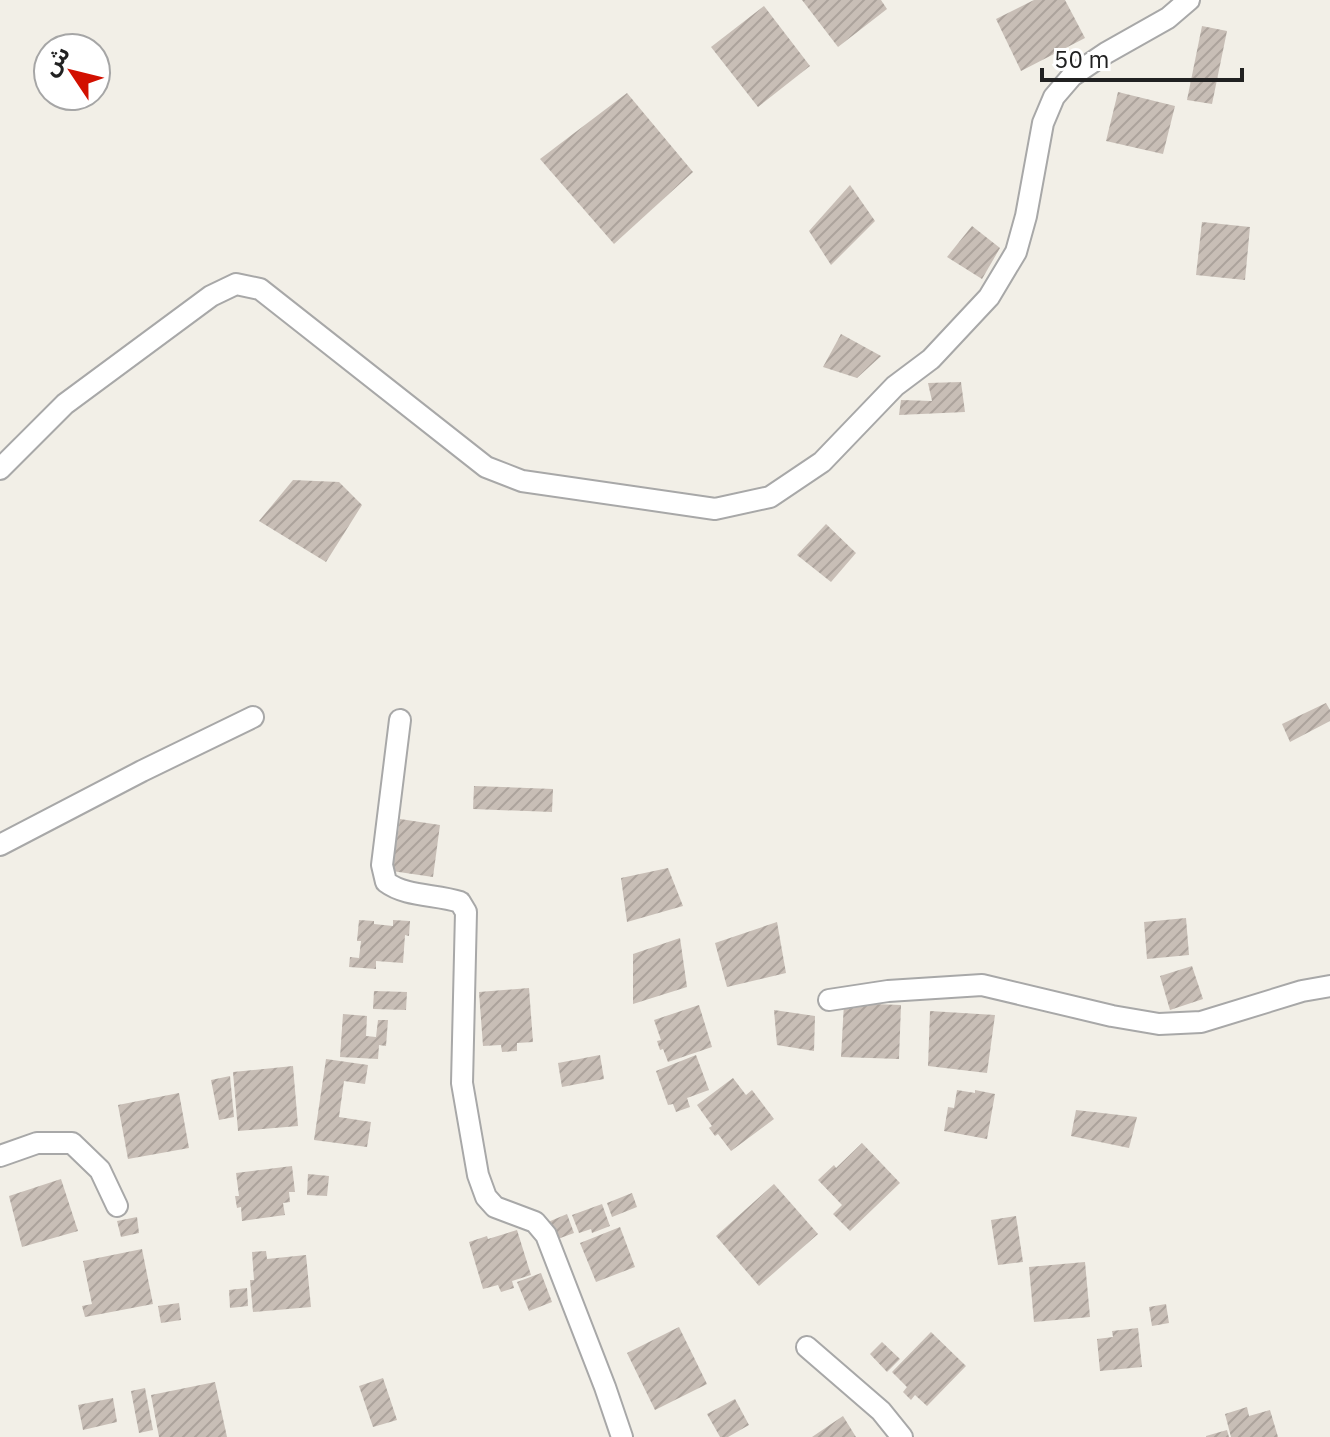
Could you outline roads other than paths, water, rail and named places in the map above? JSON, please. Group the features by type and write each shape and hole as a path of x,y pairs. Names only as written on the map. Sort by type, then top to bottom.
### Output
{"street":[{"path":"0,469 65,404 211,296 236,284 260,289 486,467 522,481 715,509 770,497 822,462 895,386 931,359 989,297 1016,252 1026,216 1043,123 1054,97 1072,76 1168,18 1189,0"},
{"path":"0,845 253,717"},
{"path":"400,720 382,865 386,882 396,890 460,902 466,912 462,1083 478,1175 486,1197 495,1207 535,1222 546,1235 622,1437"},
{"path":"829,1000 888,991 982,985 1159,1024 1201,1022 1302,991 1330,986"},
{"path":"0,1156 37,1143 72,1143 100,1170 117,1206"},
{"path":"807,1347 881,1411 902,1437"}]}
